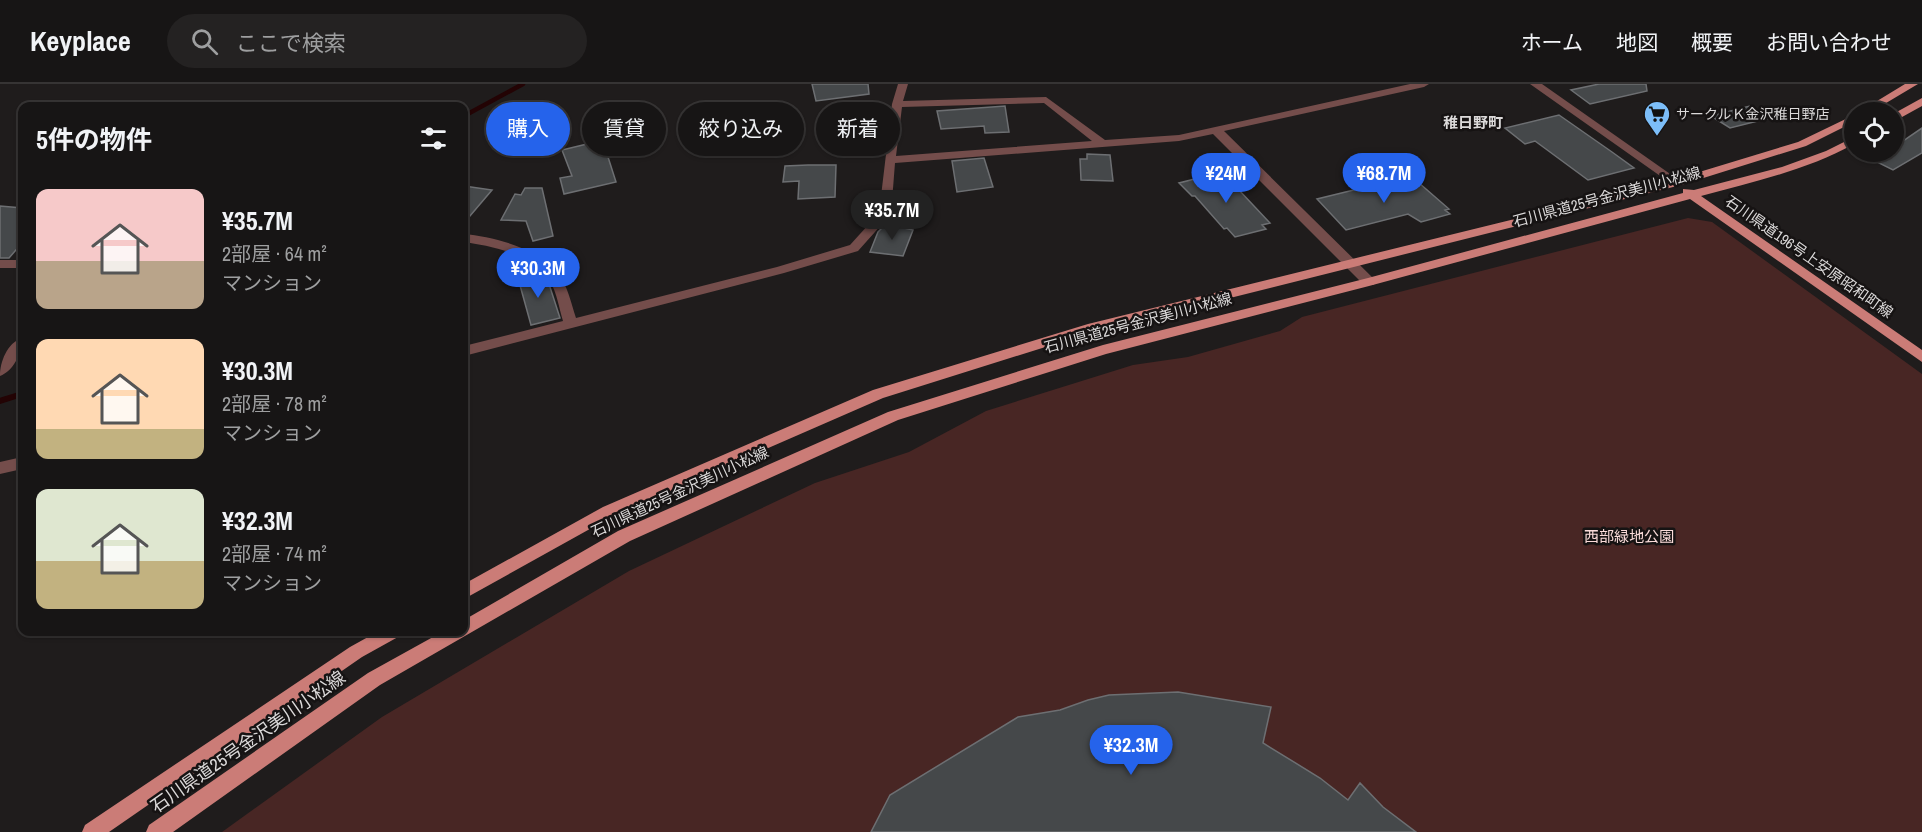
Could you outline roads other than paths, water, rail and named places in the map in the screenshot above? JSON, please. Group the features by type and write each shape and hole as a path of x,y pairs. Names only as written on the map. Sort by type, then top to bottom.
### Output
{"main road":[{"path":"1882,102 1913,84"},
{"path":"1904,112 1922,101"},
{"name":"石川県道25号金沢美川小松線","path":"468,590 609,511 878,393 1088,329 1677,183 1802,144 1844,123"},
{"name":"石川県道25号金沢美川小松線","path":"468,626 624,536 893,416 1103,350 1369,282 1786,169 1844,145"},
{"name":"石川県道196号上安原昭和町線","path":"1677,183 1922,357"},
{"name":"石川県道25号金沢美川小松線","path":"92,832 356,652 385,636"},
{"name":"石川県道25号金沢美川小松線","path":"156,832 374,679 450,636"}],"street":[{"path":"898,102 903,84"},
{"path":"890,160 1179,138 1424,84"},
{"path":"1535,84 1677,183"},
{"path":"900,104 1046,100 1103,144"},
{"path":"1216,130 1369,282"},
{"path":"468,350 780,270 854,248 885,214 890,156"},
{"path":"468,239 487,241 522,254 550,272 571,324"},
{"path":"0,264 18,264"},
{"path":"0,371 18,349"},
{"path":"0,468 18,464"}],"waterway":[{"path":"468,114 523,84"},
{"path":"0,401 18,395"}],"place":[{"name":"サークルＫ金沢稚日野店","path":"1657,137"}],"district":[{"name":"稚日野町","path":"1473,123"}],"park label":[{"name":"西部緑地公園","path":"1629,537"}]}
